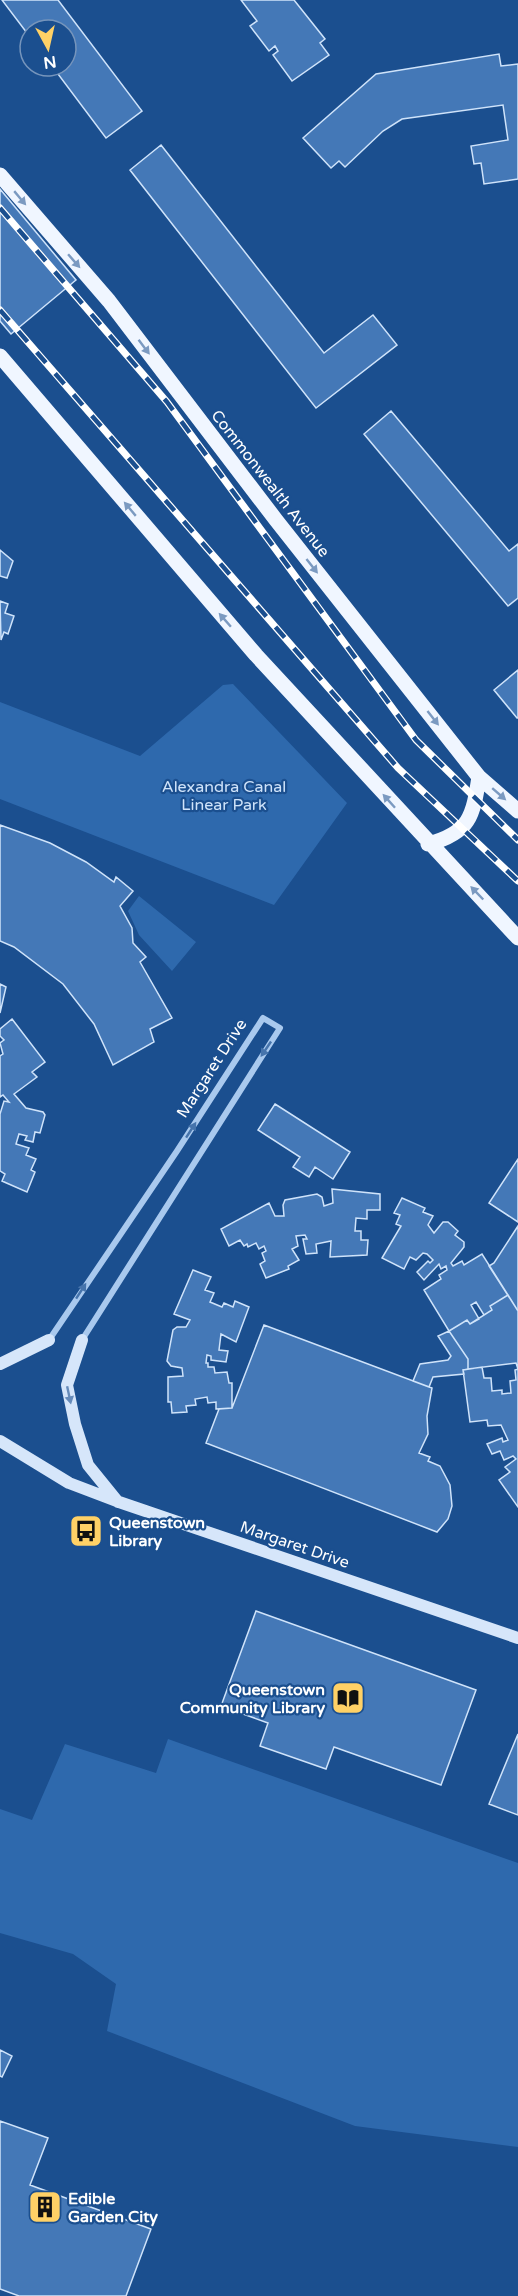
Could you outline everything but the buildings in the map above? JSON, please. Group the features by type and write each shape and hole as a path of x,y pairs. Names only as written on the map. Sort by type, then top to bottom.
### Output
{"main road":[{"name":"Commonwealth Avenue","path":"0,175 109,301 276,520 479,777 518,811"},
{"path":"0,356 248,646 518,938"},
{"path":"429,844 448,839 468,823 479,777"}],"street":[{"name":"Margaret Drive","path":"49,1340 263,1018 280,1028 82,1340"},
{"path":"0,1364 49,1340"},
{"path":"82,1340 67,1385 75,1424 88,1465 118,1502"},
{"name":"Margaret Drive","path":"0,1441 69,1482 118,1502 518,1638"}],"green space":[{"name":"Alexandra Canal Linear Park","path":"233,684 347,803 274,905 0,799 0,702 140,756 223,685"},
{"path":"139,896 196,942 172,971 139,935 128,911"},
{"path":"168,1739 518,1863 518,2147 355,2126 107,2031 116,1984 73,1954 0,1933 0,1809 32,1820 65,1744 156,1773"}],"railway":[{"path":"0,208 167,402 416,740 518,840"},
{"path":"0,310 398,768 518,881"}],"place":[{"name":"Queenstown Library","path":"86,1531"},
{"name":"Queenstown Community Library","path":"348,1698"},
{"name":"Edible Garden City","path":"45,2207"}]}
